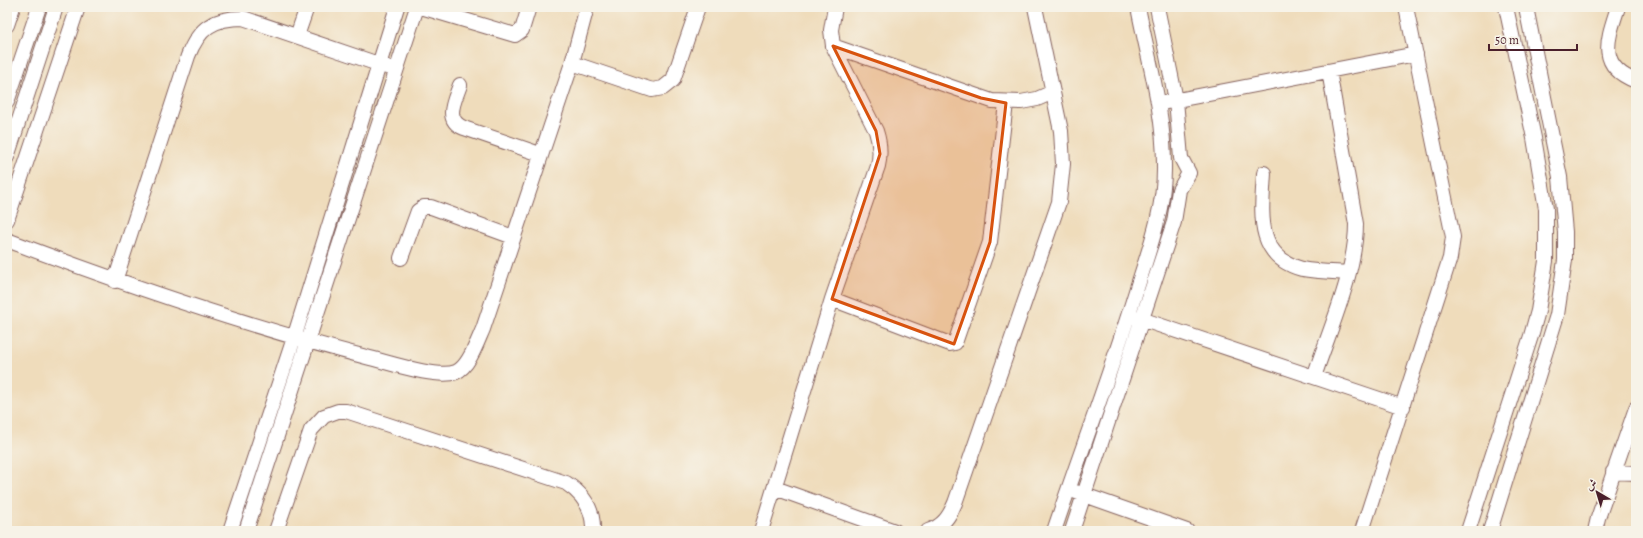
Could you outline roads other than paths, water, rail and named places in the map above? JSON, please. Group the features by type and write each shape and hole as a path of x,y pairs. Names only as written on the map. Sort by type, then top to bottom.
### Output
{"street":[{"path":"7,25 13,7"},
{"path":"8,95 39,7"},
{"path":"7,158 56,7"},
{"path":"7,220 78,7"},
{"path":"297,36 307,7"},
{"path":"230,531 294,338 378,64 397,7"},
{"path":"246,531 417,7"},
{"path":"421,7 515,35 522,30 529,7"},
{"path":"7,240 115,281 294,338 412,368 447,373 457,372 462,368 476,346 572,63 586,7"},
{"path":"572,63 652,90 663,88 673,80 698,7"},
{"path":"761,531 832,299 878,166 880,154 880,142 876,131 834,46 831,30 835,7"},
{"path":"928,531 937,528 948,519 955,503 1059,202 1063,164 1061,138 1035,7"},
{"path":"1054,531 1128,315 1154,234 1161,200 1164,166 1163,132 1138,7"},
{"path":"1072,531 1143,320 1174,222 1179,190 1189,173 1181,158 1176,100 1157,7"},
{"path":"1362,531 1450,258 1453,237 1406,7"},
{"path":"1468,531 1528,348 1538,311 1546,261 1547,235 1542,184 1506,7"},
{"path":"1490,531 1557,315 1565,260 1565,232 1560,177 1526,7"},
{"path":"1618,7 1607,46 1609,60 1618,71 1636,81"},
{"path":"115,281 193,42 202,31 214,22 228,18 243,18 396,70"},
{"path":"834,46 981,98 1006,103 1037,99 1053,92"},
{"path":"1158,104 1416,54"},
{"path":"1314,377 1354,256 1356,224 1329,71"},
{"path":"460,85 451,110 455,123 464,128 540,154"},
{"path":"832,299 950,344 955,342 990,242 1006,103"},
{"path":"1264,173 1263,229 1266,240 1272,250 1280,258 1302,269 1349,273"},
{"path":"401,258 418,211 424,207 431,207 513,237"},
{"path":"1128,315 1403,407"},
{"path":"1595,531 1613,472 1636,408"},
{"path":"276,531 311,430 324,416 338,411 346,411 566,483 578,492 587,504 592,519 593,531"},
{"path":"1613,472 1636,473"},
{"path":"775,488 895,531"},
{"path":"1068,490 1188,531"}]}
